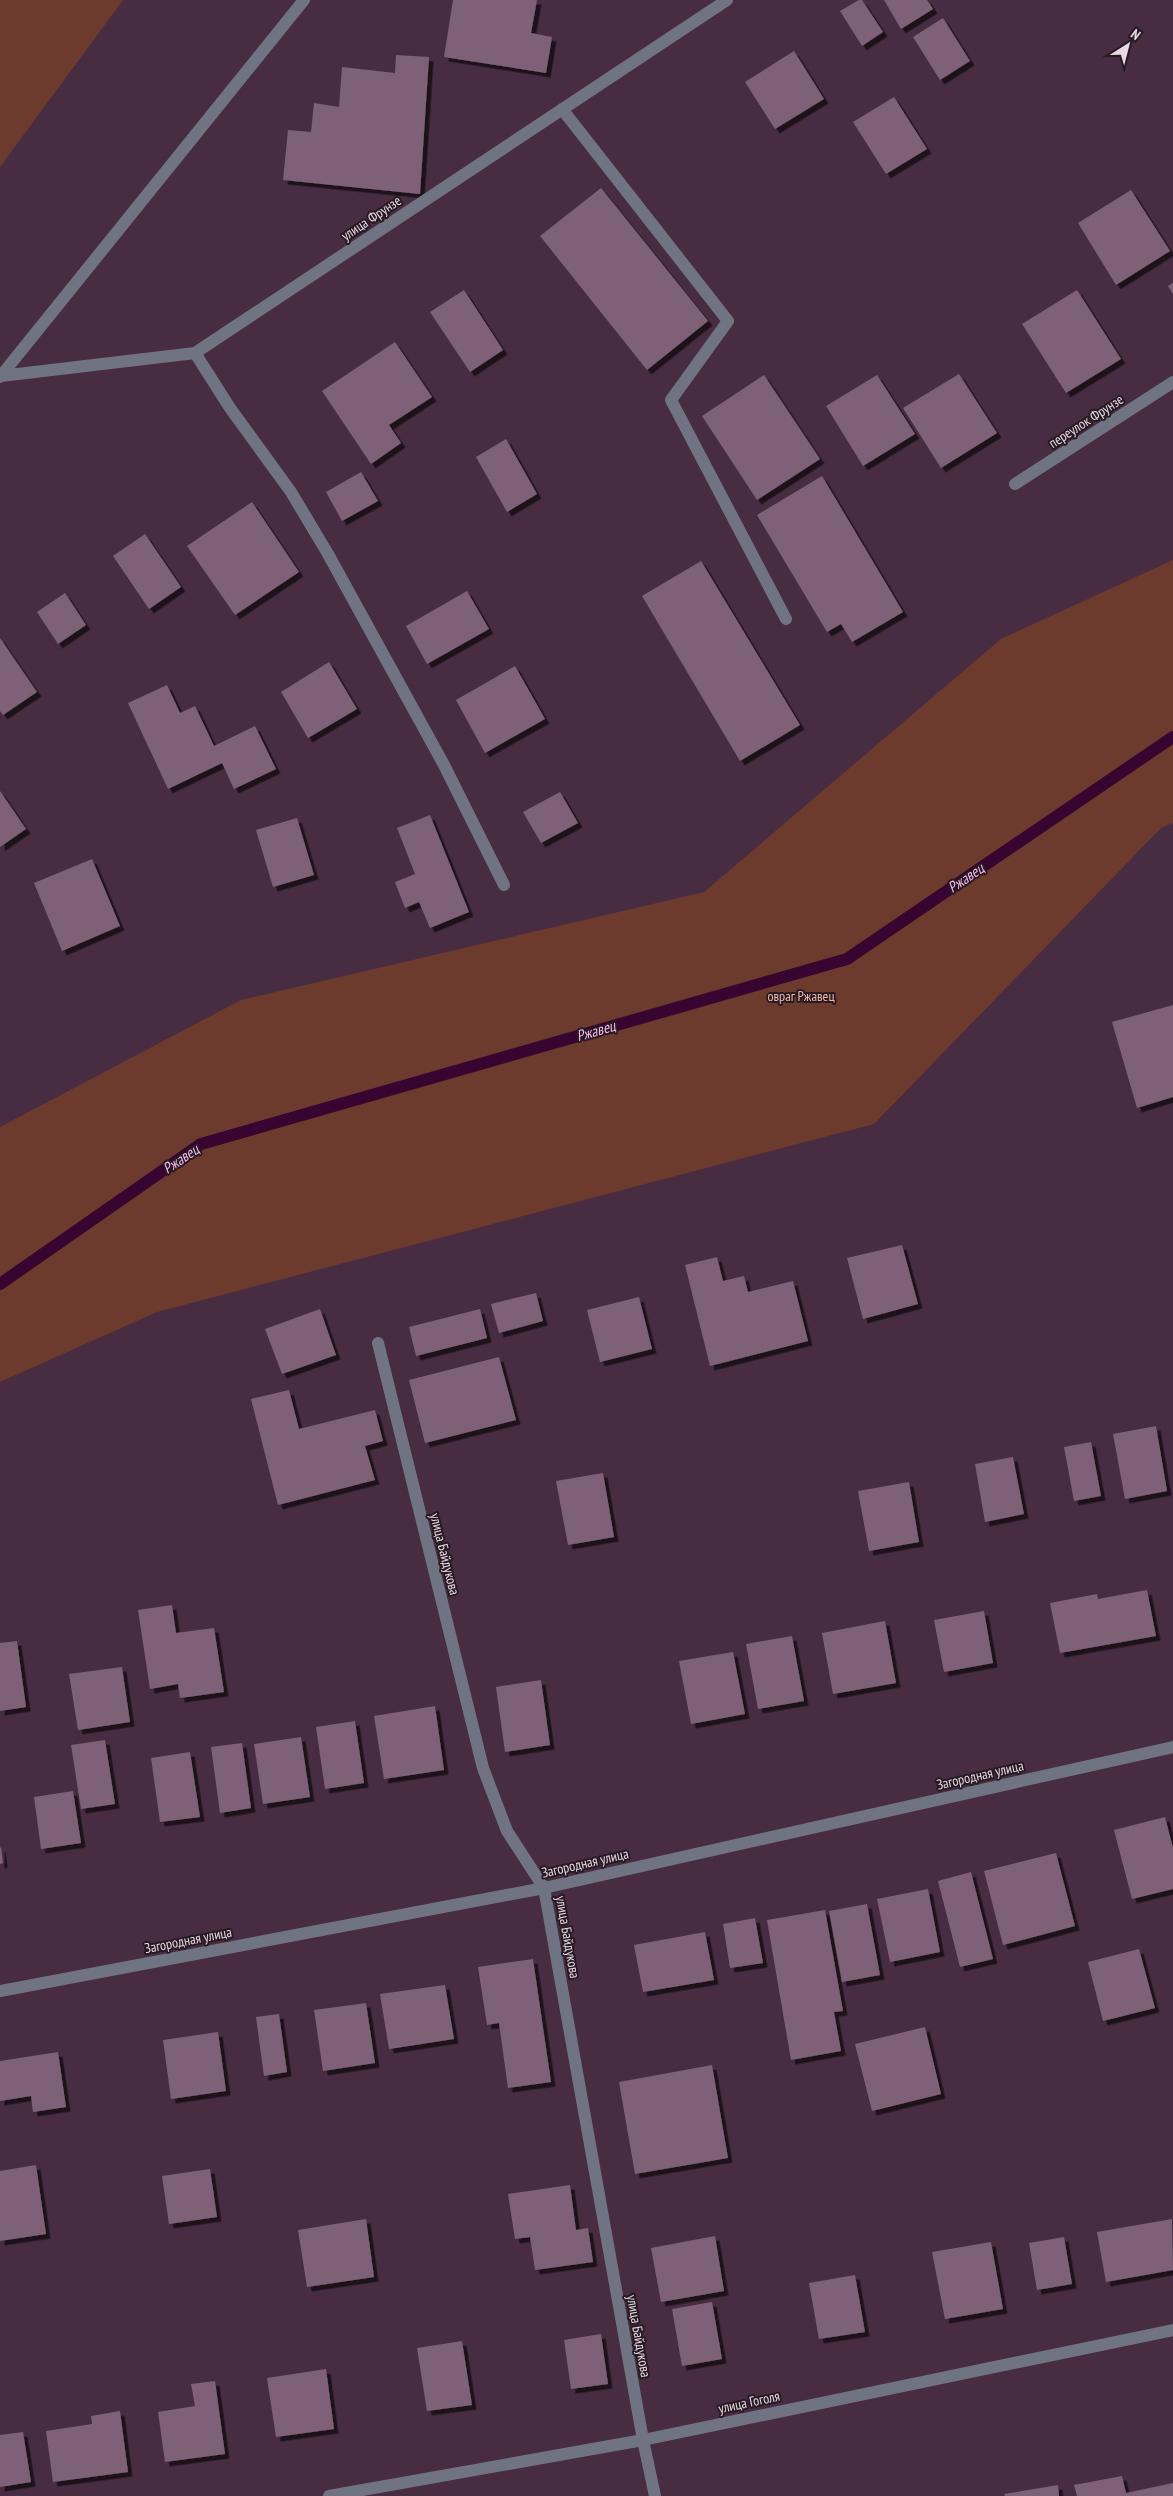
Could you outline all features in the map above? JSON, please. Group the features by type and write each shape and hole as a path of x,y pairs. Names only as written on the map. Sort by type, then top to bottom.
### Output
{"street":[{"name":"улица Фрунзе","path":"0,377 304,0"},
{"name":"улица Фрунзе","path":"0,377 194,353 726,0"},
{"path":"562,109 728,322 671,400 786,619"},
{"path":"194,353 230,408 291,492 328,554 444,765 504,885"},
{"name":"переулок Фрунзе","path":"1015,484 1173,382"},
{"name":"улица Байдукова","path":"378,1343 483,1768 507,1831 544,1888 643,2440 655,2496"},
{"name":"Загородная улица","path":"0,1991 544,1888 1173,1747"},
{"name":"улица Гоголя","path":"329,2496 643,2440 1173,2330"}],"green space":[{"path":"0,0 123,0 0,167"},
{"name":"овраг Ржавец","path":"1173,560 1173,823 1161,828 874,1124 157,1312 0,1382 0,1127 241,1000 704,892 1001,639"}],"building":[{"path":"453,0 537,0 531,33 552,37 546,73 444,57"},
{"path":"862,0 883,32 862,46 840,11"},
{"path":"884,0 927,0 933,9 901,29"},
{"path":"943,18 970,61 940,80 913,37"},
{"path":"794,51 824,99 775,129 745,82"},
{"path":"396,55 429,57 420,194 283,180 288,130 311,132 314,103 339,107 342,67 395,73"},
{"path":"894,97 927,149 886,174 853,122"},
{"path":"601,188 708,321 647,370 540,236"},
{"path":"1131,190 1170,251 1116,285 1078,223"},
{"path":"1173,283 1173,294 1168,286"},
{"path":"464,290 503,350 470,372 430,312"},
{"path":"1077,290 1121,359 1066,393 1022,324"},
{"path":"395,342 432,397 389,425 401,443 371,464 322,391"},
{"path":"959,374 997,433 941,468 903,408"},
{"path":"764,375 820,459 757,500 702,416"},
{"path":"877,375 915,434 863,466 826,406"},
{"path":"506,439 537,494 507,512 476,457"},
{"path":"361,472 378,501 342,521 326,492"},
{"path":"822,476 903,612 852,642 841,624 827,632 757,515"},
{"path":"252,502 299,572 235,615 187,546"},
{"path":"145,534 181,587 149,609 113,556"},
{"path":"701,561 800,725 740,761 642,596"},
{"path":"467,591 489,629 427,664 406,626"},
{"path":"65,593 86,625 58,644 37,612"},
{"path":"0,638 37,692 3,715 0,711"},
{"path":"329,662 357,709 308,738 281,692"},
{"path":"515,666 545,719 485,753 456,700"},
{"path":"167,685 180,713 195,706 214,746 255,726 276,769 234,789 222,763 168,789 128,703"},
{"path":"0,791 26,829 0,847"},
{"path":"560,792 578,823 541,843 523,812"},
{"path":"430,815 469,912 430,928 419,902 405,908 395,882 415,874 397,828"},
{"path":"297,818 314,875 273,887 256,830"},
{"path":"92,859 120,926 62,951 34,883"},
{"path":"1173,1005 1173,1097 1137,1108 1112,1022"},
{"path":"902,1245 918,1304 863,1319 847,1258"},
{"path":"717,1257 723,1281 744,1276 748,1292 793,1281 808,1341 710,1366 685,1265"},
{"path":"536,1293 543,1321 499,1333 491,1304"},
{"path":"639,1297 652,1349 600,1362 587,1310"},
{"path":"320,1309 336,1355 282,1374 265,1329"},
{"path":"480,1309 487,1338 416,1356 409,1327"},
{"path":"499,1357 516,1420 425,1443 409,1380"},
{"path":"289,1390 299,1429 375,1410 383,1441 365,1446 375,1480 278,1505 251,1399"},
{"path":"1156,1426 1167,1491 1125,1499 1113,1434"},
{"path":"1091,1442 1101,1496 1074,1501 1064,1447"},
{"path":"1013,1457 1024,1514 985,1522 975,1464"},
{"path":"603,1473 614,1537 568,1545 556,1481"},
{"path":"909,1482 919,1542 869,1551 858,1491"},
{"path":"1147,1590 1156,1636 1060,1653 1050,1603 1097,1594 1098,1599"},
{"path":"172,1605 176,1633 214,1628 224,1692 180,1698 178,1684 150,1689 138,1610"},
{"path":"984,1611 993,1663 944,1672 934,1620"},
{"path":"885,1621 896,1683 833,1694 822,1633"},
{"path":"792,1636 804,1701 758,1709 746,1644"},
{"path":"17,1641 26,1707 0,1711 0,1643"},
{"path":"733,1652 745,1714 691,1724 679,1661"},
{"path":"122,1667 130,1722 78,1730 69,1674"},
{"path":"541,1680 550,1745 505,1752 496,1687"},
{"path":"435,1706 444,1770 384,1779 374,1716"},
{"path":"355,1721 364,1783 325,1789 316,1727"},
{"path":"301,1737 310,1797 263,1804 254,1744"},
{"path":"105,1740 115,1804 81,1809 71,1745"},
{"path":"242,1743 251,1808 220,1813 211,1747"},
{"path":"190,1752 200,1817 160,1822 151,1758"},
{"path":"73,1791 81,1843 41,1849 34,1797"},
{"path":"1165,1817 1173,1848 1173,1889 1132,1899 1114,1830"},
{"path":"0,1848 3,1863 0,1864"},
{"path":"1056,1853 1075,1926 1003,1945 984,1871"},
{"path":"971,1872 993,1959 960,1967 938,1881"},
{"path":"928,1889 940,1952 890,1962 877,1899"},
{"path":"867,1904 880,1975 842,1982 829,1911"},
{"path":"825,1910 843,2011 834,2012 841,2051 791,2060 767,1920"},
{"path":"755,1918 763,1963 730,1968 723,1924"},
{"path":"705,1932 714,1980 643,1992 634,1945"},
{"path":"1139,1949 1155,2008 1103,2021 1088,1962"},
{"path":"533,1959 551,2082 508,2088 499,2023 487,2025 478,1967"},
{"path":"445,1985 454,2039 389,2049 380,1994"},
{"path":"366,2003 375,2063 323,2071 314,2010"},
{"path":"279,2014 287,2072 264,2076 256,2017"},
{"path":"925,2027 941,2094 872,2111 855,2044"},
{"path":"218,2032 226,2091 171,2099 163,2040"},
{"path":"58,2052 66,2107 33,2112 31,2096 0,2101 0,2061"},
{"path":"712,2065 728,2158 635,2174 619,2082"},
{"path":"36,2165 46,2234 0,2241 0,2171"},
{"path":"210,2169 217,2217 169,2224 162,2176"},
{"path":"570,2185 576,2230 588,2228 593,2262 535,2270 530,2237 515,2239 508,2194"},
{"path":"366,2219 374,2277 307,2287 298,2230"},
{"path":"1172,2219 1173,2270 1106,2282 1097,2232"},
{"path":"715,2236 724,2291 661,2302 651,2248"},
{"path":"1064,2237 1072,2284 1037,2290 1029,2243"},
{"path":"991,2242 1003,2309 945,2319 932,2252"},
{"path":"855,2275 865,2332 819,2339 809,2283"},
{"path":"712,2302 722,2359 682,2366 672,2309"},
{"path":"601,2334 608,2384 571,2389 564,2340"},
{"path":"462,2341 472,2405 427,2411 417,2348"},
{"path":"326,2369 334,2429 276,2437 267,2378"},
{"path":"215,2381 225,2454 165,2462 158,2412 195,2406 191,2384"},
{"path":"120,2411 128,2472 53,2482 46,2431 92,2424 91,2416"},
{"path":"23,2432 31,2482 0,2487 0,2435"},
{"path":"1122,2476 1126,2493 1173,2483 1173,2496 1077,2496 1074,2485"},
{"path":"1058,2485 1059,2496 1005,2496 1004,2494"}],"waterway":[{"name":"Ржавец","path":"0,1284 201,1144 847,959 1173,737"}]}
